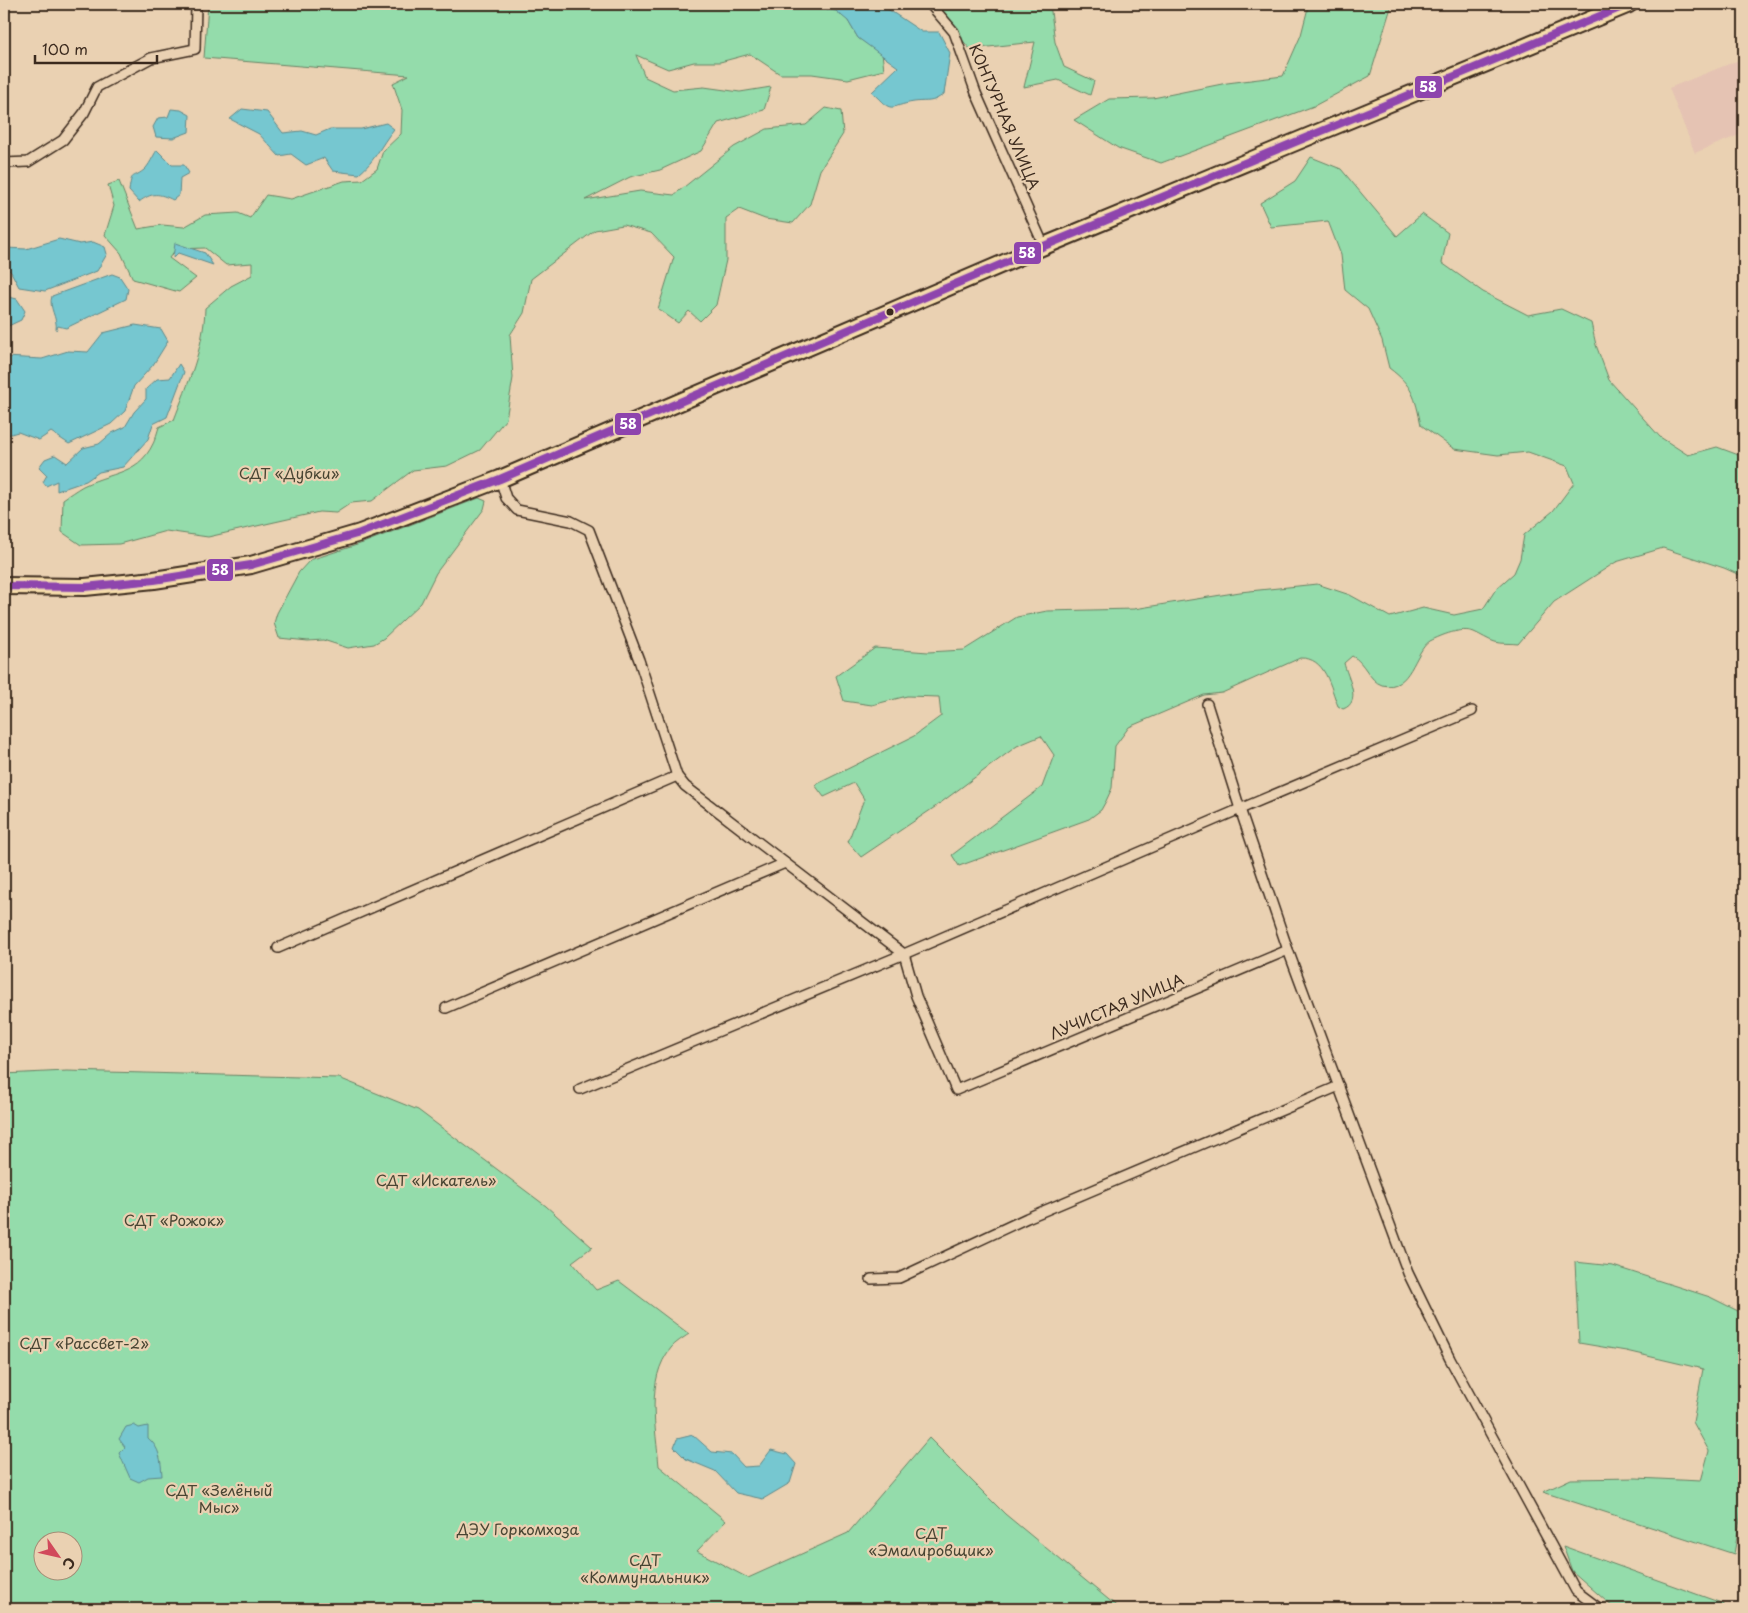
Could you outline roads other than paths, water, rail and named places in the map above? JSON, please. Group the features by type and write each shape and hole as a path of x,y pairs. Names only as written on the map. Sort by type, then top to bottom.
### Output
{"highway":[{"path":"4,586 85,587 154,580 251,565 360,533 500,479 1044,246 1630,4"}],"street":[{"path":"4,163 28,162 63,140 84,113 97,87 151,58 195,49 196,4"},
{"name":"КОНТУРНАЯ УЛИЦА","path":"930,4 954,32 976,93 1044,246"},
{"path":"500,479 506,498 517,510 576,522 589,530 593,536 639,660 677,776 685,786 904,954"},
{"path":"1207,704 1288,950 1408,1273 1430,1320 1576,1591 1600,1609"},
{"path":"580,1089 904,954 1472,711"},
{"path":"278,948 677,776"},
{"path":"446,1008 785,863"},
{"name":"ЛУЧИСТАЯ УЛИЦА","path":"904,954 916,996 956,1090 1288,950"},
{"path":"871,1279 899,1278 1027,1218 1339,1086"}],"water":[{"path":"795,4 880,4 922,32 939,32 950,53 944,94 933,100 895,107 884,104 872,92 898,67 858,38 848,21 836,11"},
{"path":"171,109 181,110 190,115 189,132 173,138 156,137 153,127 158,118 168,117"},
{"path":"242,109 267,112 283,133 302,131 316,135 330,129 361,129 386,123 394,129 374,158 359,174 333,171 324,158 306,165 291,154 279,156 259,134 230,119"},
{"path":"157,150 172,165 184,165 189,173 180,178 179,195 173,200 164,196 152,195 139,202 129,191 132,178 146,168"},
{"path":"59,239 80,244 93,242 105,247 107,254 97,271 45,291 19,287 11,272 4,265 4,250 6,248 26,249"},
{"path":"175,243 205,253 213,265 178,253 173,258"},
{"path":"112,274 120,277 128,289 126,299 66,328 58,326 56,330 56,321 51,305 52,296"},
{"path":"4,298 17,299 25,311 21,320 4,328"},
{"path":"135,325 161,329 168,341 153,365 134,386 125,411 111,424 69,444 51,432 39,440 18,432 4,436 4,359 6,357 42,359 68,351 88,352 103,333"},
{"path":"179,364 184,372 167,417 153,424 148,439 123,467 99,472 86,481 57,491 57,481 46,486 43,482 47,475 39,467 45,459 55,455 67,463 83,448 99,444 112,433 125,427 134,412 146,399 146,389 157,379 170,378"},
{"path":"134,1425 139,1428 148,1426 148,1438 155,1446 159,1455 162,1476 148,1477 139,1482 130,1478 119,1453 125,1447 119,1439 126,1427"},
{"path":"693,1435 712,1452 732,1454 744,1467 759,1466 771,1450 787,1454 796,1464 790,1483 763,1499 736,1493 715,1471 686,1459 674,1447 677,1439"}],"park label":[{"name":"СДТ «Дубки»","path":"289,474"},
{"name":"СДТ «Искатель»","path":"436,1181"},
{"name":"СДТ «Рожок»","path":"174,1221"},
{"name":"СДТ «Рассвет-2»","path":"84,1344"},
{"name":"СДТ «Зелёный Мыс»","path":"219,1500"},
{"name":"ДЭУ Горкомхоза","path":"518,1530"},
{"name":"СДТ «Эмалировщик»","path":"931,1542"},
{"name":"СДТ «Коммунальник»","path":"645,1570"}]}
